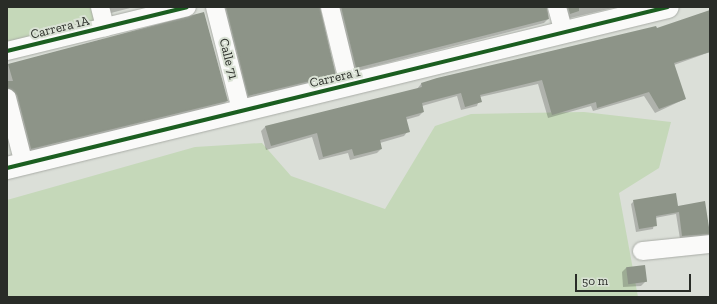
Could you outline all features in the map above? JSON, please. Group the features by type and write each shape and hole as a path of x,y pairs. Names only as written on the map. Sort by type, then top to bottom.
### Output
{"street":[{"path":"100,7 104,27"},
{"name":"Carrera 1A","path":"7,51 187,7"},
{"name":"Calle 71","path":"215,7 241,110"},
{"path":"330,7 349,85"},
{"path":"557,7 564,33"},
{"name":"Carrera 1","path":"15,166 668,7"},
{"path":"7,98 15,166"},
{"path":"642,250 710,244"}],"green space":[{"path":"7,7 96,7 100,21 7,44"},
{"path":"584,112 671,122 659,168 619,193 638,297 7,297 7,200 195,147 262,143 291,176 385,209 435,126 471,114"}],"building":[{"path":"320,7 336,75 248,96 226,8"},
{"path":"341,7 547,7 549,19 356,68"},
{"path":"568,7 579,7 579,11 570,14"},
{"path":"710,10 710,52 674,63 686,99 659,109 649,92 597,108 596,102 552,115 542,80 480,95 482,102 465,107 461,93 422,103 424,112 406,117 410,132 380,140 382,149 354,156 352,149 323,157 317,133 271,146 265,126 422,87 421,83 437,78 656,26 657,28"},
{"path":"204,12 228,101 31,149 17,95 7,88 7,81 13,81 8,64"},
{"path":"676,193 678,206 705,201 710,234 682,236 679,212 656,216 657,226 639,229 633,200"},
{"path":"645,265 647,282 628,284 626,267"}],"cycle path":[{"path":"7,51 187,7"},
{"path":"7,168 668,7"}]}
